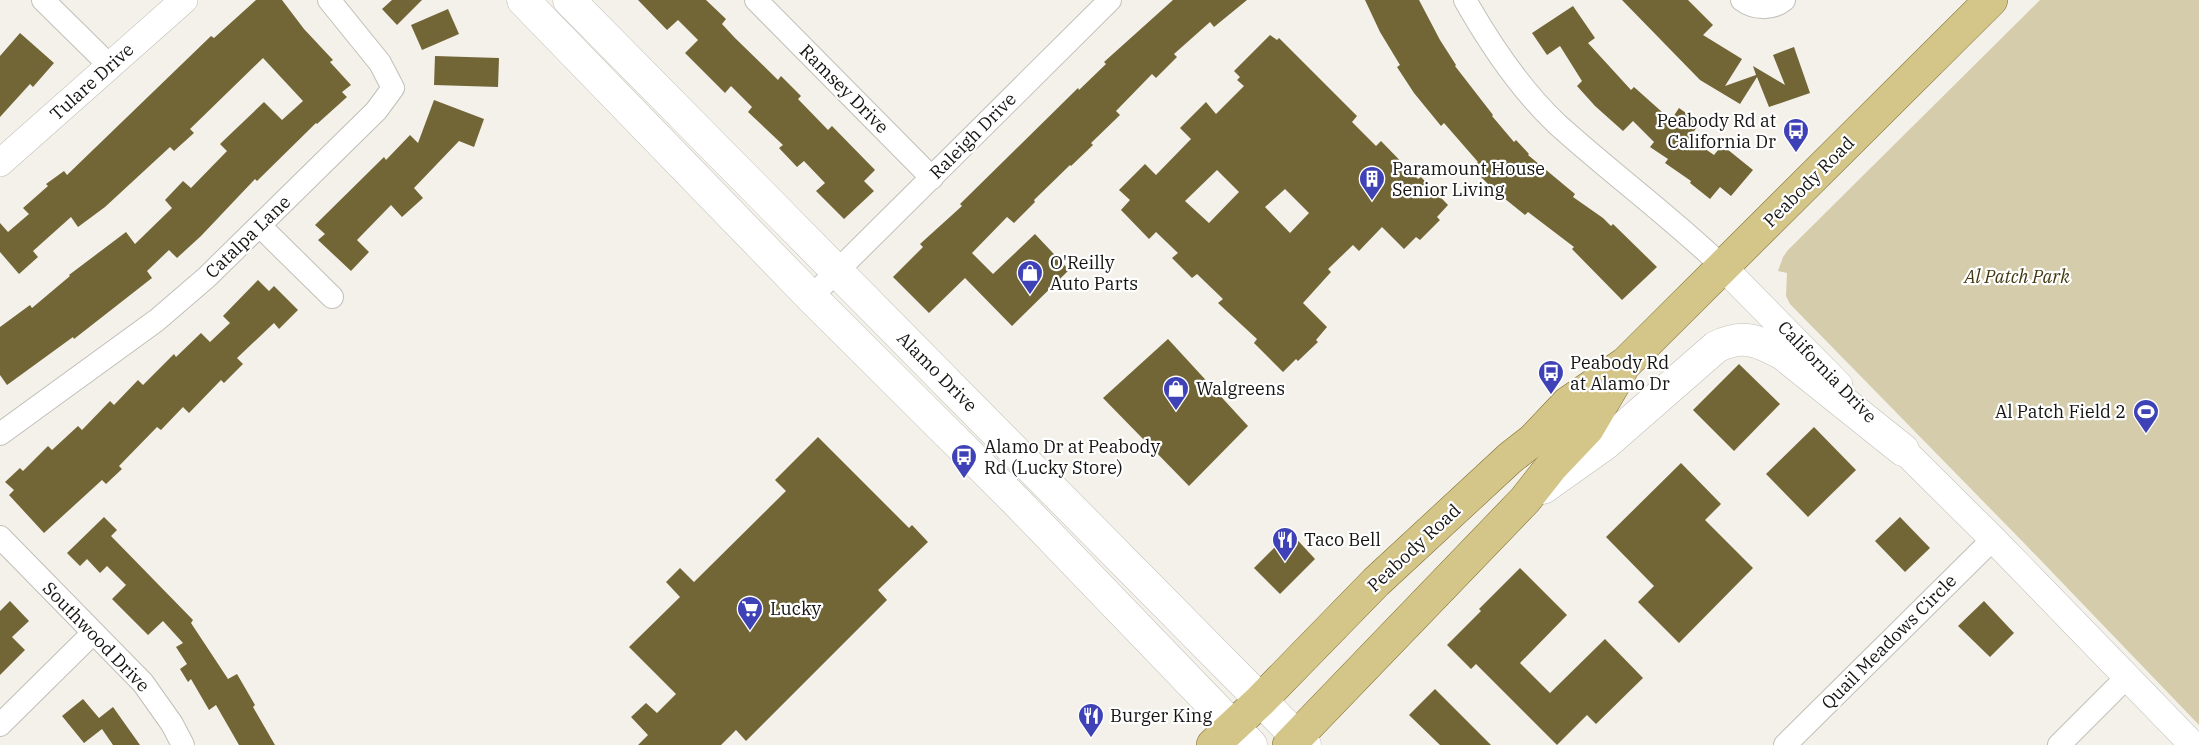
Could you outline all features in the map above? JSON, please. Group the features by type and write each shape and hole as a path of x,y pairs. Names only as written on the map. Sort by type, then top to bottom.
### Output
{"main road":[{"name":"Alamo Drive","path":"523,0 811,297 1015,500 1232,738"},
{"name":"Alamo Drive","path":"569,0 1231,669 1297,743"},
{"name":"Peabody Road","path":"1232,738 1260,701 1376,582 1510,458 1533,440 1568,404 1626,363 1991,0"},
{"path":"1525,500 1605,444 1716,347 1736,339 1763,343 1783,354 1903,450"},
{"name":"Peabody Road","path":"1297,743 1525,500 1551,467 1587,429 1626,363"}],"street":[{"path":"44,0 110,66"},
{"name":"Tulare Drive","path":"0,163 184,0"},
{"name":"Catalpa Lane","path":"0,434 157,320 207,278 376,111 393,88 380,63 329,0"},
{"name":"Ramsey Drive","path":"756,0 932,178"},
{"name":"Raleigh Drive","path":"811,297 1110,0"},
{"name":"California Drive","path":"1465,0 1510,70 1556,123 1697,242 1723,267 1993,539 2193,745"},
{"path":"1742,0 1762,8 1778,5 1784,0"},
{"path":"260,226 332,297"},
{"name":"Southwood Drive","path":"0,537 143,683 172,724 183,745"},
{"name":"Quail Meadows Circle","path":"1785,745 1993,539"},
{"path":"0,726 93,633"},
{"path":"2059,745 2127,677"}],"green space":[{"name":"Al Patch Park","path":"2040,0 2199,0 2199,725 1790,304 1786,296 1787,273 1778,271 1788,250"}],"building":[{"path":"256,0 282,0 304,29 333,60 330,62 351,85 342,92 347,97 316,123 257,181 255,179 177,258 169,250 147,271 152,278 74,339 73,337 7,385 0,375 0,327 30,305 32,308 69,275 126,232 135,244 172,208 165,200 183,181 191,188 227,151 220,144 264,102 282,120 303,101 263,58 190,129 194,133 174,151 170,147 105,207 78,227 71,217 33,251 38,257 19,274 0,252 0,223 8,232 29,214 23,208 48,186 46,184 64,171 67,175 211,36 214,38"},
{"path":"392,0 422,0 397,25 382,9"},
{"path":"638,0 706,0 726,19 722,24 735,38 778,80 781,76 801,96 798,99 828,130 832,126 875,170 864,181 874,191 844,219 816,191 825,183 804,161 797,167 779,148 783,145 748,112 752,107 731,86 725,93 685,53 698,40 678,20 667,30"},
{"path":"1173,0 1247,0 1214,27 1210,22 1174,54 1177,57 1156,78 1152,74 1116,111 1120,115 1091,143 1093,145 1034,200 1035,202 1014,223 1007,217 972,253 993,274 1035,234 1069,270 1012,326 965,278 929,313 893,277 923,247 920,244 962,206 960,204 1078,88 1079,90 1106,64 1104,62"},
{"path":"1365,0 1419,0 1455,66 1514,142 1516,140 1528,155 1575,194 1573,197 1611,226 1613,224 1657,267 1622,300 1572,249 1574,247 1528,212 1525,215 1494,190 1472,168 1478,162 1444,123 1441,126 1414,93 1397,67 1400,65 1380,32"},
{"path":"1622,0 1688,0 1713,25 1703,35 1742,59 1725,86 1756,75 1753,66 1785,85 1773,55 1794,47 1810,93 1769,107 1757,77 1740,104 1700,80"},
{"path":"1573,6 1595,38 1588,43 1631,90 1634,87 1671,120 1679,108 1700,123 1689,138 1714,155 1722,145 1753,170 1731,196 1720,187 1710,199 1690,183 1691,181 1665,163 1668,159 1650,147 1654,142 1633,121 1623,131 1595,106 1577,86 1582,81 1560,46 1547,55 1532,33"},
{"path":"448,9 459,34 422,50 411,25"},
{"path":"20,33 54,63 33,87 30,84 0,117 0,56"},
{"name":"Paramount House Senior Living","path":"1270,35 1277,40 1279,38 1357,116 1352,122 1376,146 1381,141 1418,179 1421,177 1448,205 1437,217 1440,220 1420,240 1416,237 1404,249 1382,227 1359,251 1353,245 1328,269 1331,272 1303,303 1327,327 1316,340 1318,342 1283,372 1254,343 1257,339 1218,303 1223,299 1197,274 1192,278 1172,258 1178,253 1156,232 1149,239 1121,210 1130,200 1119,190 1145,164 1156,175 1191,139 1180,128 1206,102 1216,114 1244,86 1237,80 1240,77 1234,71","holes":["1217,170 1239,192 1209,223 1185,201","1285,189 1309,213 1290,233 1265,207"]},
{"path":"435,56 499,58 498,87 434,85"},
{"path":"434,100 484,119 474,147 459,141 414,188 423,198 402,217 391,205 357,240 369,252 351,271 318,240 325,234 315,225 384,157 386,160 410,135 418,143"},
{"path":"258,280 269,291 274,286 298,310 279,329 274,323 237,358 243,364 224,383 221,380 189,413 183,407 161,430 157,427 119,466 122,469 106,484 102,480 44,533 9,495 14,490 5,482 20,468 23,471 48,446 52,450 78,426 82,430 110,401 114,405 138,380 143,385 174,354 176,357 201,333 210,342 230,323 223,316"},
{"name":"Walgreens","path":"1168,339 1248,426 1189,486 1103,398"},
{"path":"1739,364 1780,404 1734,451 1693,410"},
{"path":"1814,427 1856,470 1808,517 1766,474"},
{"name":"Lucky","path":"818,437 909,528 912,525 928,542 878,590 887,600 746,741 736,730 721,745 638,745 648,735 631,717 646,703 657,713 676,694 629,647 680,597 666,582 680,568 694,582 786,491 775,480"},
{"path":"1681,463 1721,504 1705,520 1753,568 1679,643 1638,602 1654,586 1606,537"},
{"path":"104,517 117,530 111,536 193,620 191,623 228,679 237,674 275,745 239,745 216,705 209,710 191,679 188,682 180,669 187,664 176,647 183,643 163,621 148,635 112,599 126,585 107,566 100,573 87,559 80,566 67,553"},
{"path":"1900,517 1930,548 1905,572 1875,541"},
{"name":"Taco Bell","path":"1290,532 1315,559 1280,594 1254,568"},
{"path":"1520,568 1567,615 1520,663 1550,693 1605,639 1643,678 1596,724 1587,715 1557,745 1476,664 1471,669 1447,645"},
{"path":"10,601 29,621 12,637 25,650 0,675 0,611"},
{"path":"1984,601 2014,633 1990,657 1958,626"},
{"path":"1435,689 1491,745 1440,745 1409,715"},
{"path":"83,699 99,718 113,707 140,745 113,745 102,729 84,743 62,716"}],"place":[{"name":"Peabody Rd at California Dr","path":"1796,154"},
{"name":"Paramount House Senior Living","path":"1372,202"},
{"name":"O'Reilly Auto Parts","path":"1030,296"},
{"name":"Peabody Rd at Alamo Dr","path":"1551,396"},
{"name":"Walgreens","path":"1176,412"},
{"name":"Al Patch Field 2","path":"2146,435"},
{"name":"Alamo Dr at Peabody Rd (Lucky Store)","path":"964,480"},
{"name":"Taco Bell","path":"1285,563"},
{"name":"Lucky","path":"750,632"},
{"name":"Burger King","path":"1091,739"}]}
